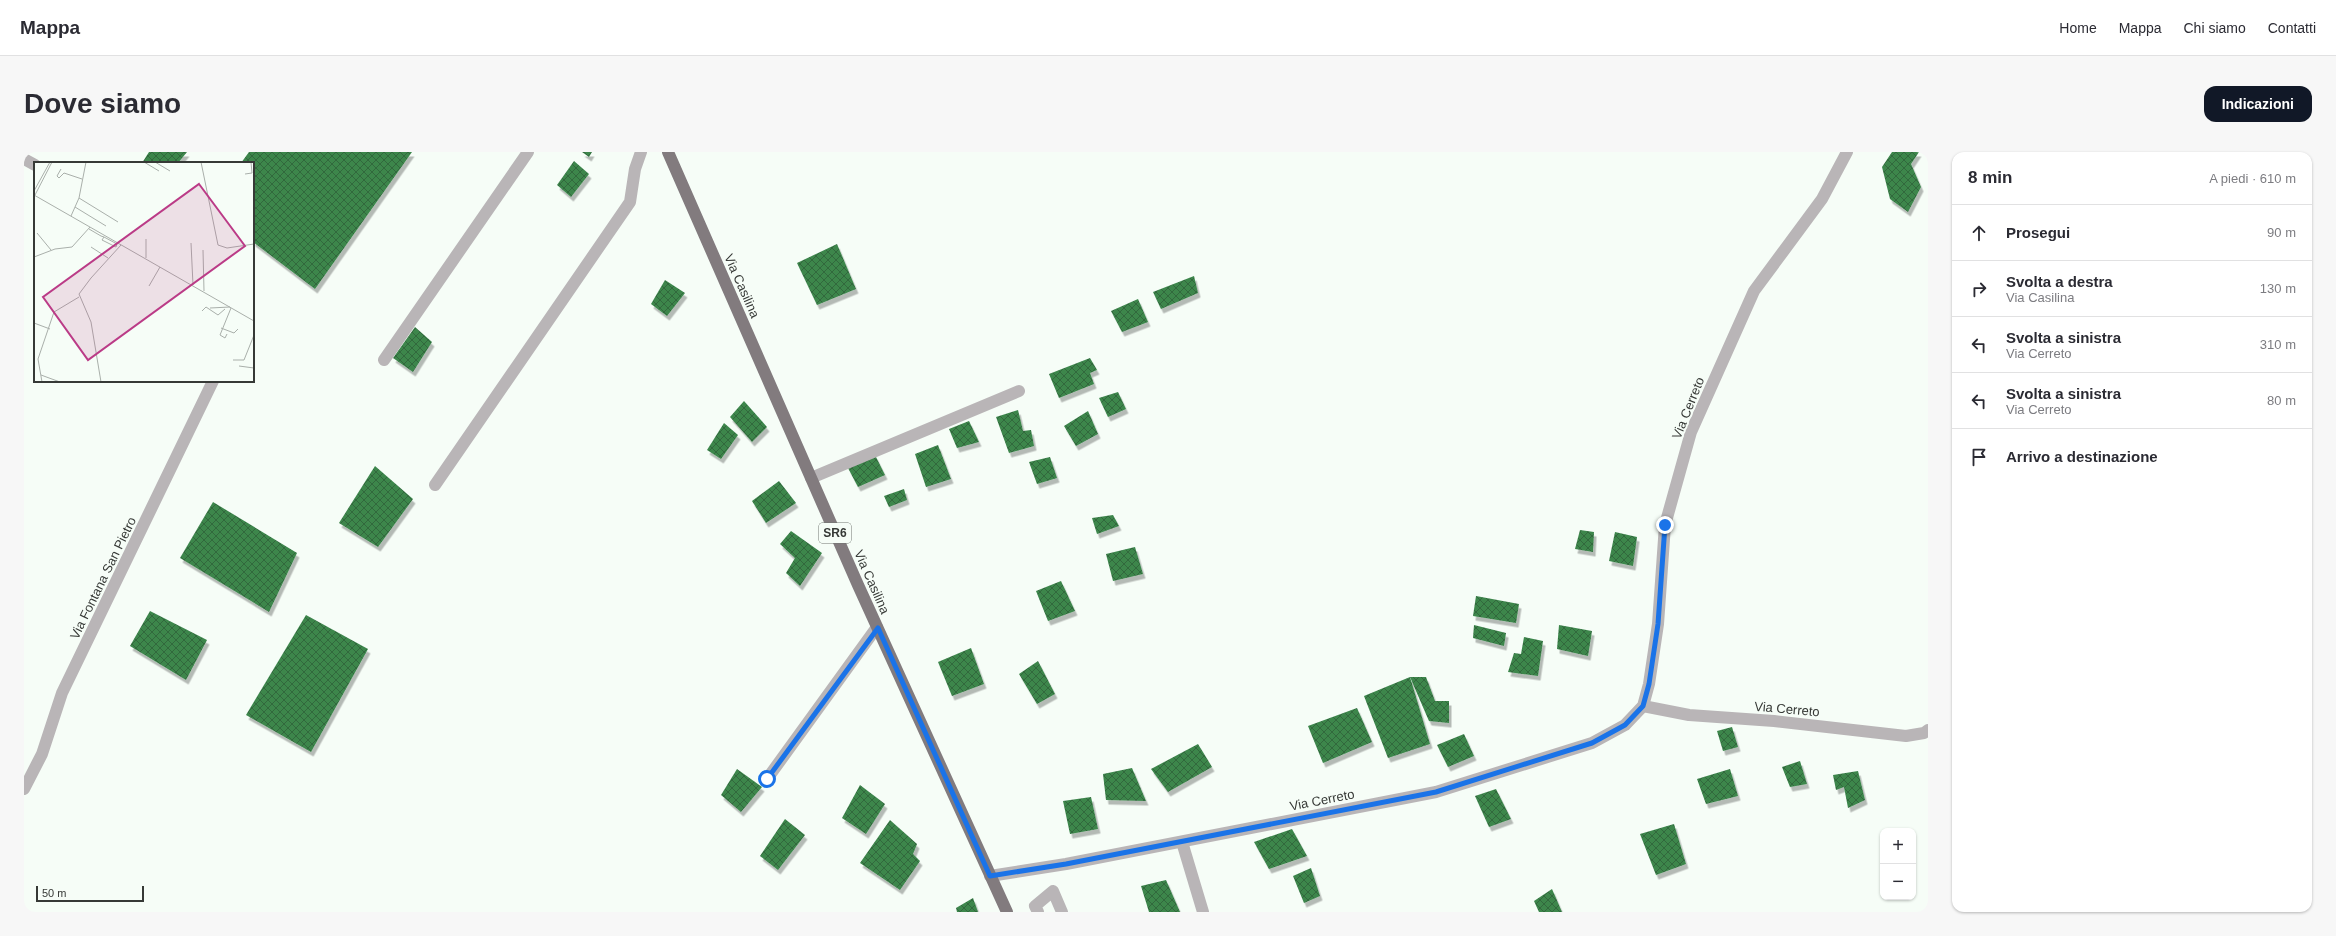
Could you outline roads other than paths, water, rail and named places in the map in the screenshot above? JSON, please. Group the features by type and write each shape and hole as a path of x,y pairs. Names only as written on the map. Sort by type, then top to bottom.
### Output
{"main road":[{"name":"Via Casilina","path":"668,152 811,478 1007,912"}],"street":[{"path":"384,360 528,152"},
{"path":"435,485 630,202 635,169 641,152"},
{"name":"Via Cerreto","path":"990,876 1066,864 1436,792 1592,743 1625,725 1643,706 1649,684 1658,624 1665,525 1691,432 1754,291 1822,200 1847,152"},
{"path":"24,159 34,164"},
{"name":"Via Fontana San Pietro","path":"24,789 42,754 62,693 212,382"},
{"path":"811,478 1019,390"},
{"path":"767,779 878,628"},
{"name":"Via Cerreto","path":"1643,706 1689,715 1774,721 1906,736 1924,733 1928,730"},
{"path":"1182,842 1203,912"},
{"path":"1038,912 1035,906 1053,891 1062,912"}]}
